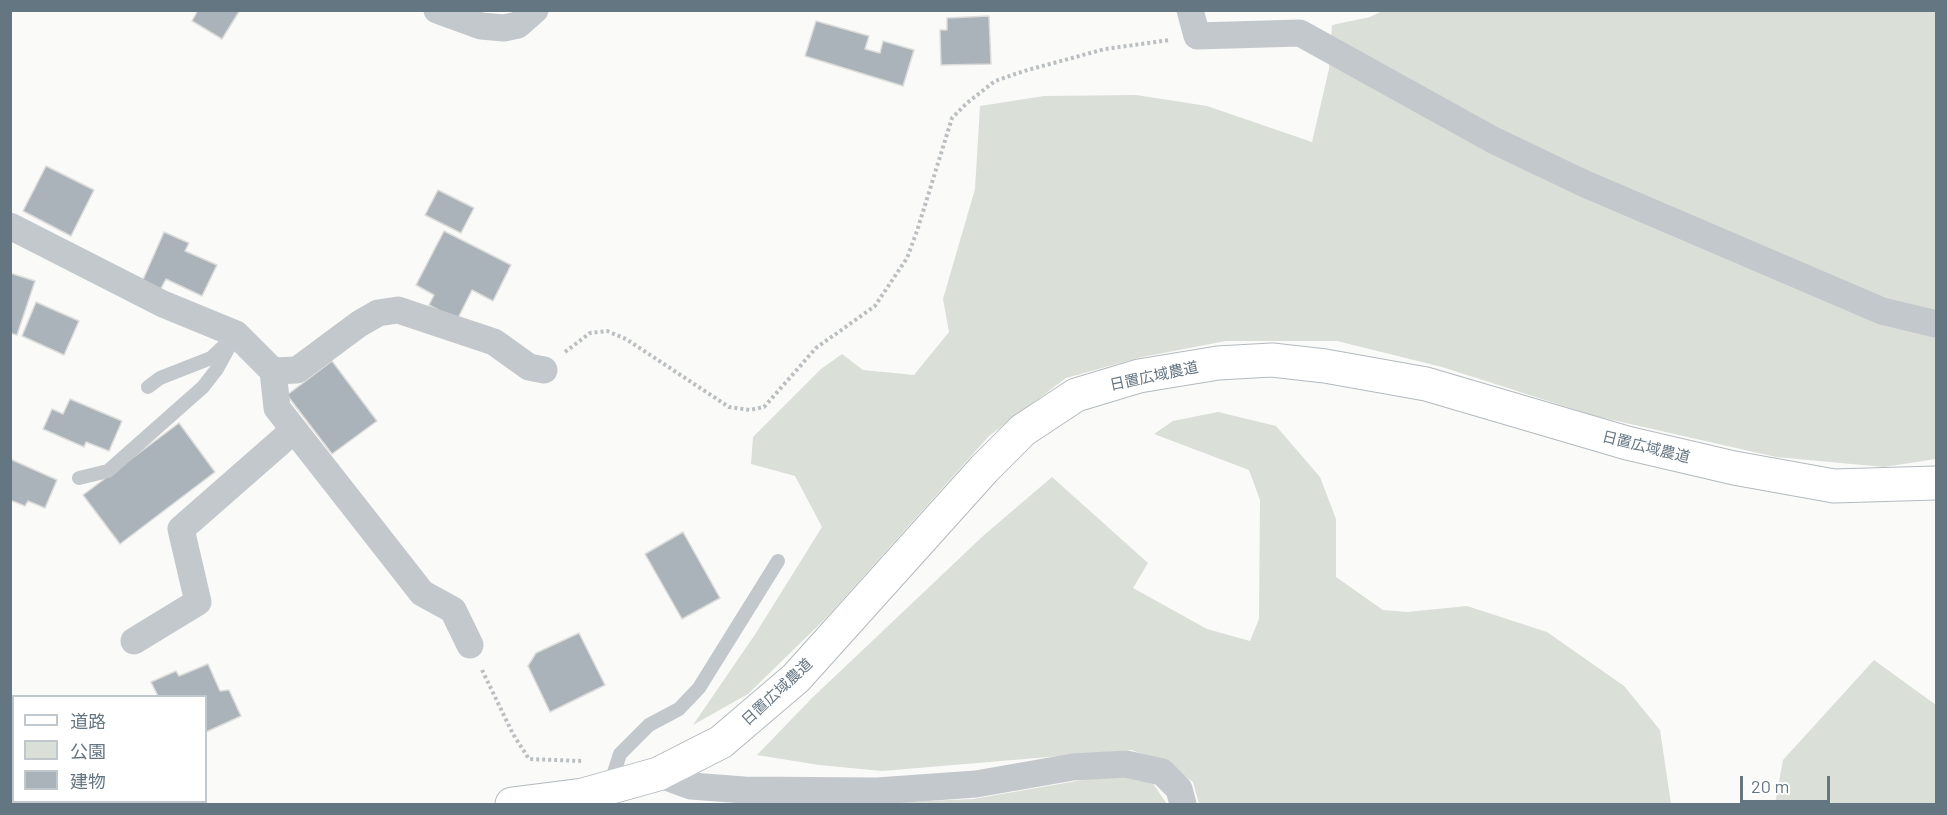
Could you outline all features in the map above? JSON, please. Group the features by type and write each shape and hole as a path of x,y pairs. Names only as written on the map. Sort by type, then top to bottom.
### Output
{"street":[{"path":"437,10 481,26 504,28 518,25 535,10"},
{"path":"1194,23 1300,33 1493,140 1583,183 1882,311 1936,324"},
{"path":"10,226 163,304 236,334 273,371 277,408 422,593 453,610 470,645"},
{"path":"273,371 297,370 359,324 378,313 398,310 494,342 529,367 544,370"},
{"name":"日置広域農道","path":"512,804 583,795 658,774 721,742 796,678 984,469 1023,430 1076,395 1139,376 1218,363 1272,360 1325,366 1426,384 1628,443 1734,468 1834,486 1936,483"},
{"path":"134,641 198,602 182,530 294,430"},
{"path":"658,774 691,786 744,790 877,790 976,784 1073,767 1126,764 1162,772 1179,789 1183,804"}],"lane":[{"path":"148,387 160,378 211,358 236,334"},
{"path":"79,478 108,471 202,387 217,369 236,334"},
{"path":"609,787 620,754 649,725 679,709 699,688 778,561"}],"path":[{"path":"544,370 590,333 607,331 626,339 729,407 750,410 764,407 816,348 875,306 907,258 952,118 967,103 995,81 1023,71 1194,23"},
{"path":"470,645 513,734 529,759 589,761 609,787"}],"green space":[{"path":"1382,11 1936,11 1936,459 1884,467 1776,457 1595,416 1442,367 1337,341 1226,341 1142,357 1066,378 989,436 827,617 748,694 693,725 756,633 822,527 795,476 751,464 753,437 821,369 842,354 863,370 914,375 949,332 943,299 975,189 980,106 1044,96 1136,95 1207,106 1312,142 1329,69 1332,25 1370,17"},
{"path":"1218,412 1276,426 1320,477 1336,519 1336,577 1383,610 1407,612 1467,606 1547,632 1624,686 1660,730 1671,804 1199,804 1193,782 1171,766 1132,750 882,771 819,765 757,755 811,699 983,536 1052,477 1148,563 1133,588 1207,629 1250,641 1259,619 1260,500 1249,470 1154,434 1173,421"},
{"path":"1874,660 1936,705 1936,804 1775,804 1783,760"},
{"path":"1117,774 1152,782 1167,804 857,804 973,799"}],"building":[{"path":"198,10 240,10 222,39 192,21"},
{"path":"989,16 991,64 941,65 940,30 947,30 947,18"},
{"path":"816,21 869,36 865,49 880,53 883,41 914,50 903,86 805,56"},
{"path":"46,166 94,190 71,236 23,211"},
{"path":"438,190 474,208 461,233 425,215"},
{"path":"444,231 511,265 493,301 472,290 457,320 429,305 434,295 416,285"},
{"path":"164,232 189,243 185,251 217,265 202,296 166,279 160,290 142,282"},
{"path":"10,273 35,281 17,335 10,333"},
{"path":"36,302 79,321 64,355 22,336"},
{"path":"332,361 377,421 332,454 287,395"},
{"path":"70,399 122,421 109,451 86,442 84,447 43,429 52,409 63,414"},
{"path":"179,423 215,472 120,544 83,495"},
{"path":"10,459 57,480 45,508 28,501 25,506 10,500"},
{"path":"683,532 720,598 682,619 645,554"},
{"path":"579,633 605,685 550,712 528,666 536,653"},
{"path":"208,664 220,691 229,690 241,716 207,732 207,695 158,695 151,682 176,671 179,676"}]}
